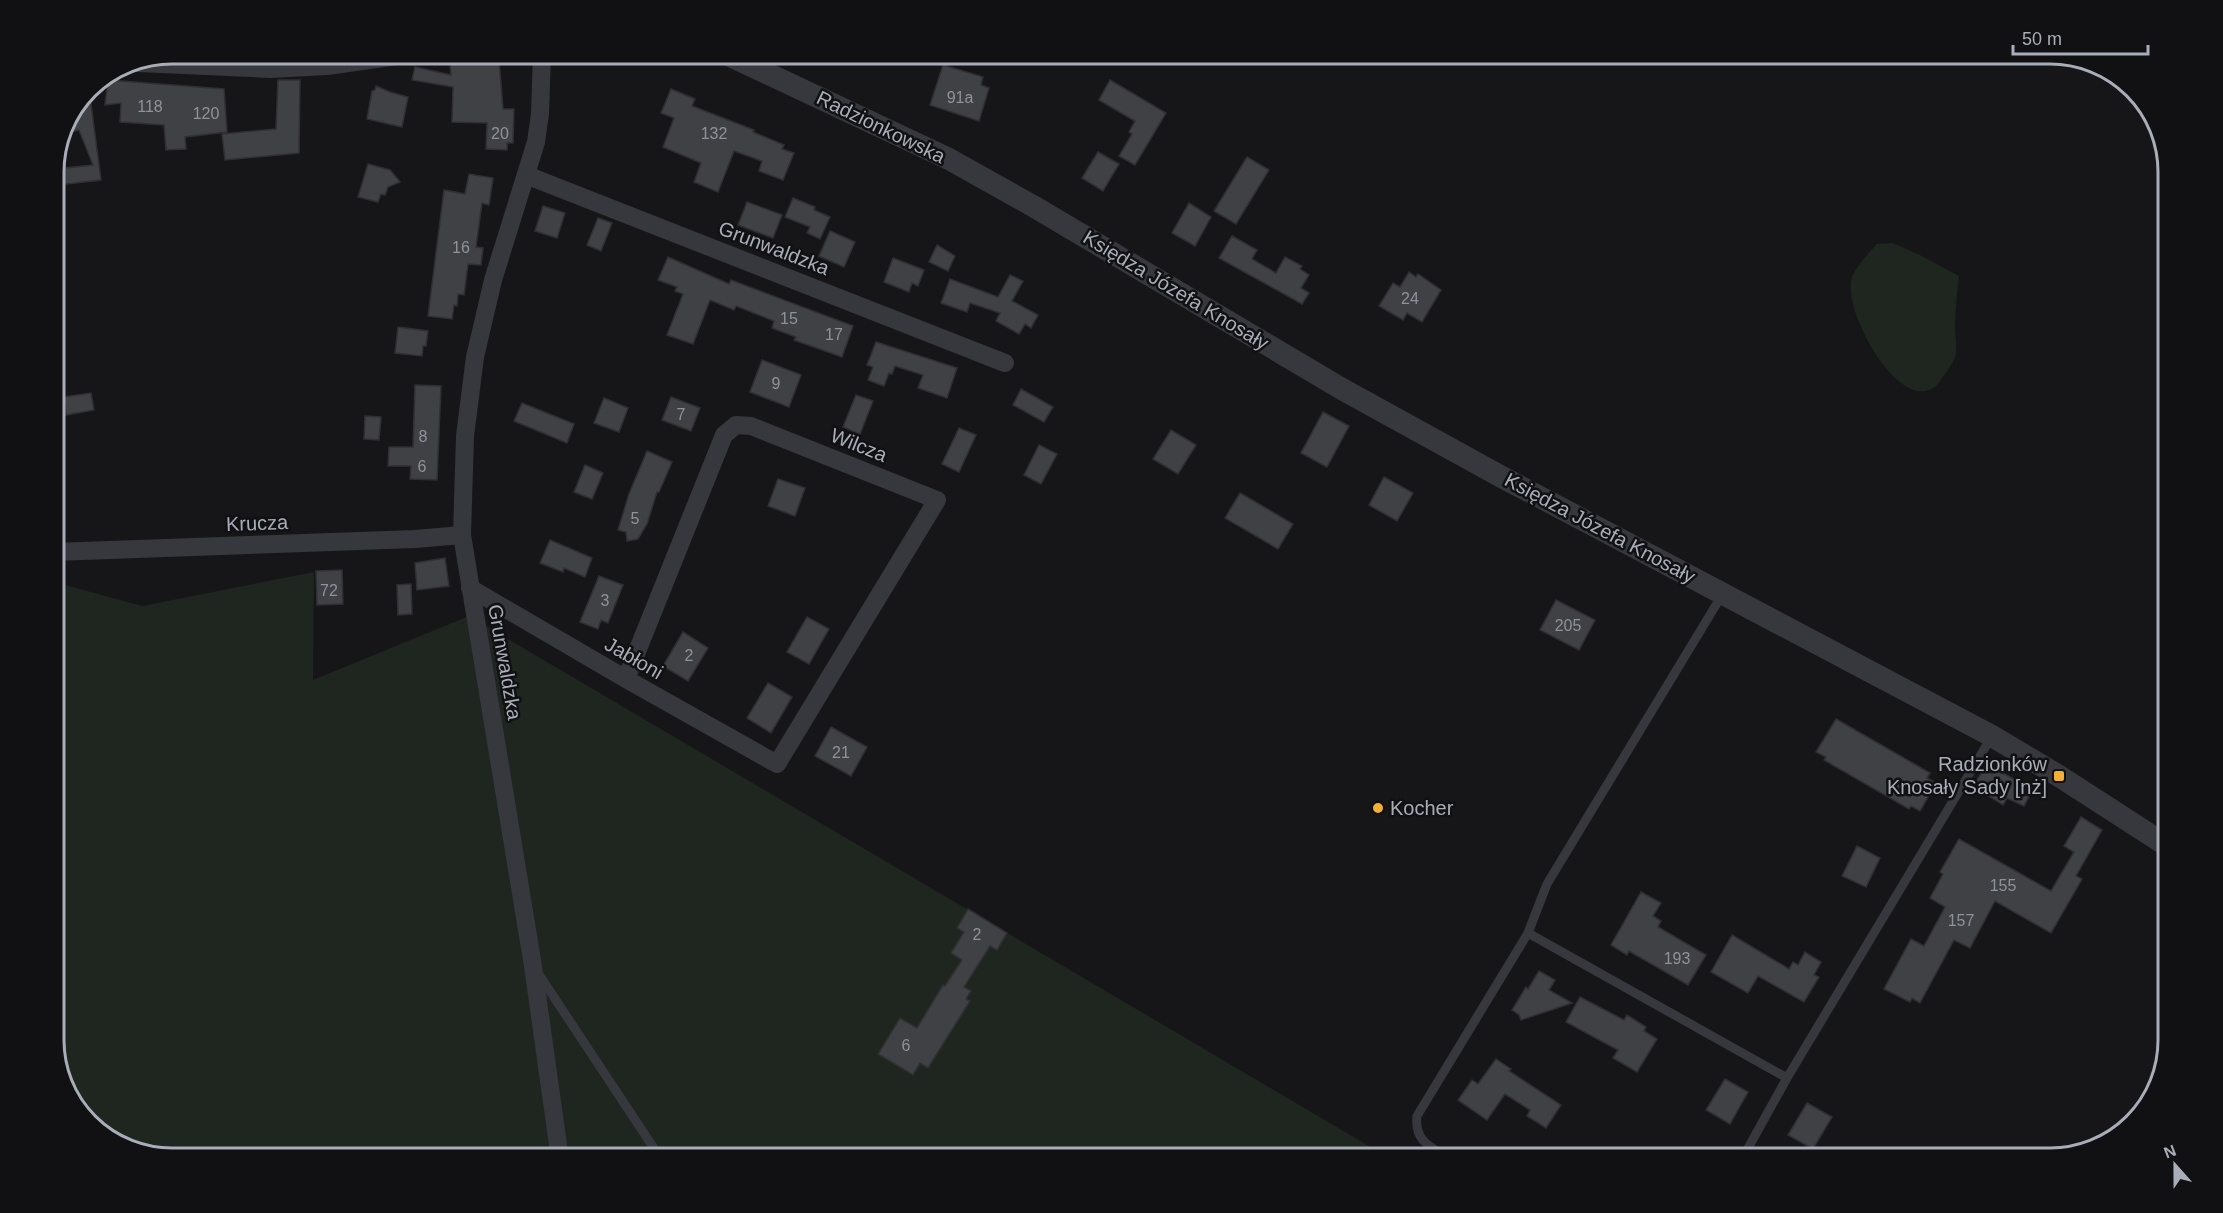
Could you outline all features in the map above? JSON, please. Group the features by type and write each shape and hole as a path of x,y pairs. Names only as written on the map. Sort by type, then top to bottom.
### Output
{"street":[{"path":"204,64 270,67 327,64"},
{"name":"Grunwaldzka","path":"541,64 537,133 493,280 475,357 465,436 462,535 533,966 558,1148"},
{"name":"Radzionkowska","path":"747,64 949,159 1033,206"},
{"name":"Grunwaldzka","path":"526,175 1005,363"},
{"name":"Księdza Józefa Knosały","path":"1033,206 1342,389 1500,476 1992,736 2158,840"},
{"name":"Wilcza","path":"626,679 724,435 736,425 751,426 937,500 777,764"},
{"name":"Krucza","path":"65,552 415,539 462,535"},
{"name":"Jabłoni","path":"470,588 777,764"}],"lane":[{"path":"1432,1148 1421,1139 1416,1129 1417,1116 1528,933 1547,884 1724,594"},
{"path":"1748,1148 1787,1078 1992,736"},
{"path":"1528,933 1787,1078"},
{"path":"533,966 654,1148"}],"shaded area":[{"path":"1893,243 1959,276 1955,320 1956,354 1933,388 1919,391 1904,385 1889,371 1875,353 1855,311 1851,292 1854,273 1877,244"},
{"path":"314,572 313,680 469,616 1372,1148 159,1148 138,1143 113,1130 91,1112 70,1075 65,1047 65,585 142,606"}],"building":[{"path":"450,64 499,64 503,109 514,109 513,143 507,143 507,150 486,149 487,123 452,122 453,87 412,80 415,67 451,75"},
{"path":"943,65 983,77 981,85 989,88 979,121 930,105"},
{"path":"278,80 300,80 299,153 225,160 222,134 276,129"},
{"path":"1110,80 1166,113 1135,165 1119,156 1132,134 1129,132 1135,121 1099,100"},
{"path":"117,81 224,89 227,132 185,137 186,149 166,150 164,125 120,122 121,103 105,105 107,87"},
{"path":"376,86 408,97 402,127 367,119 372,91"},
{"path":"671,89 695,99 692,106 754,130 753,132 784,145 782,149 794,153 783,180 759,171 762,161 734,151 718,192 694,182 701,163 663,147 674,118 661,113"},
{"path":"91,102 101,180 65,184 65,168 93,165 79,130 74,131"},
{"path":"1098,152 1119,164 1103,191 1082,178"},
{"path":"1247,157 1269,170 1236,224 1214,211"},
{"path":"368,164 390,170 400,182 388,187 385,195 381,194 378,202 358,197"},
{"path":"469,174 493,178 489,205 482,203 476,247 483,248 481,265 468,264 464,295 458,294 457,306 454,305 452,319 428,316 444,190 465,194"},
{"path":"793,198 815,207 814,210 830,217 820,239 807,233 810,227 785,217"},
{"path":"747,202 782,215 773,238 738,225"},
{"path":"1189,203 1211,217 1195,246 1172,233"},
{"path":"543,206 565,213 557,238 535,231"},
{"path":"598,218 612,223 601,251 587,245"},
{"path":"830,231 855,242 844,267 819,256"},
{"path":"1232,236 1257,250 1252,259 1276,273 1285,257 1302,266 1300,269 1309,275 1301,288 1309,293 1302,304 1219,258"},
{"path":"937,245 955,256 948,271 929,262"},
{"path":"668,257 729,284 731,280 853,326 842,357 794,340 796,337 772,328 774,321 736,306 734,310 710,300 693,344 667,335 683,294 675,291 677,287 658,280"},
{"path":"893,258 924,270 918,286 912,283 909,292 884,282"},
{"path":"1409,272 1416,277 1418,274 1441,290 1422,322 1407,313 1403,320 1379,306 1393,283 1400,287"},
{"path":"1010,275 1023,281 1012,301 1038,315 1031,328 1025,324 1019,334 996,321 1000,313 970,303 967,312 941,303 950,279 998,297"},
{"path":"398,327 428,331 422,356 395,353"},
{"path":"876,342 957,368 947,398 918,388 923,375 895,366 892,374 889,373 884,386 868,380 873,367 867,365"},
{"path":"762,360 801,375 789,407 750,392"},
{"path":"415,385 441,386 437,480 410,479 411,466 388,466 389,447 413,447"},
{"path":"1021,389 1053,407 1044,422 1013,405"},
{"path":"91,393 94,410 66,415 65,397"},
{"path":"856,395 873,401 860,434 843,427"},
{"path":"671,397 700,408 691,431 662,420"},
{"path":"604,398 628,408 619,432 594,423"},
{"path":"522,403 574,424 567,443 514,421"},
{"path":"1323,412 1349,426 1327,467 1301,453"},
{"path":"365,416 381,417 379,440 364,439"},
{"path":"959,428 976,435 959,472 942,464"},
{"path":"1171,430 1196,445 1178,474 1153,459"},
{"path":"1039,445 1057,454 1041,484 1024,475"},
{"path":"647,451 672,462 657,492 647,524 638,539 627,541 626,532 618,530 629,494"},
{"path":"585,465 603,473 592,499 574,492"},
{"path":"1384,477 1413,493 1397,521 1369,505"},
{"path":"778,479 805,488 795,516 768,506"},
{"path":"1240,493 1293,524 1278,549 1225,518"},
{"path":"550,540 592,558 585,577 564,568 563,572 540,563"},
{"path":"445,558 449,586 417,590 415,563"},
{"path":"342,570 343,604 317,605 316,571"},
{"path":"599,576 623,585 608,623 601,620 598,629 580,622"},
{"path":"411,584 412,614 398,615 397,585"},
{"path":"1556,600 1595,620 1579,650 1540,630"},
{"path":"807,617 829,629 809,664 787,652"},
{"path":"683,632 708,648 688,681 663,666"},
{"path":"768,683 792,697 771,733 747,718"},
{"path":"1836,719 1930,773 1927,778 1936,783 1920,811 1911,806 1909,809 1824,760 1826,757 1816,752"},
{"path":"831,727 867,747 851,776 815,756"},
{"path":"1984,769 1992,774 1995,769 2033,789 2024,806 2007,798 2003,805 1973,786"},
{"path":"2081,817 2102,830 2076,876 2082,879 2051,933 1995,901 1970,948 1954,940 1920,1003 1912,998 1910,1002 1884,989 1911,939 1924,946 1945,907 1930,898 1943,874 1940,872 1959,839 2051,891 2074,852 2064,846"},
{"path":"1857,846 1880,858 1866,887 1842,876"},
{"path":"1641,892 1661,903 1653,916 1661,921 1658,927 1706,955 1688,985 1629,951 1627,955 1611,945"},
{"path":"968,909 1007,933 997,950 990,946 964,987 971,991 966,999 970,1001 928,1068 920,1063 913,1075 878,1054 900,1018 917,1028 943,985 945,986 962,960 951,953 964,932 957,928"},
{"path":"1732,935 1789,969 1793,962 1798,965 1805,952 1821,962 1814,975 1819,977 1804,1002 1758,976 1748,993 1711,972"},
{"path":"1539,971 1555,980 1549,990 1572,1003 1521,1020 1519,1015 1512,1010"},
{"path":"1580,997 1624,1020 1627,1015 1646,1027 1644,1031 1657,1039 1637,1072 1613,1058 1618,1050 1566,1022"},
{"path":"1496,1059 1511,1069 1509,1071 1561,1105 1546,1128 1527,1116 1530,1110 1505,1094 1487,1120 1458,1100 1472,1080 1478,1084"},
{"path":"1725,1079 1748,1092 1730,1124 1706,1110"},
{"path":"1807,1103 1832,1117 1814,1148 1788,1135"}],"place":[{"name":"Radzionków Knosały Sady [nż]","path":"2059,776"},
{"name":"Kocher","path":"1378,808"}]}
